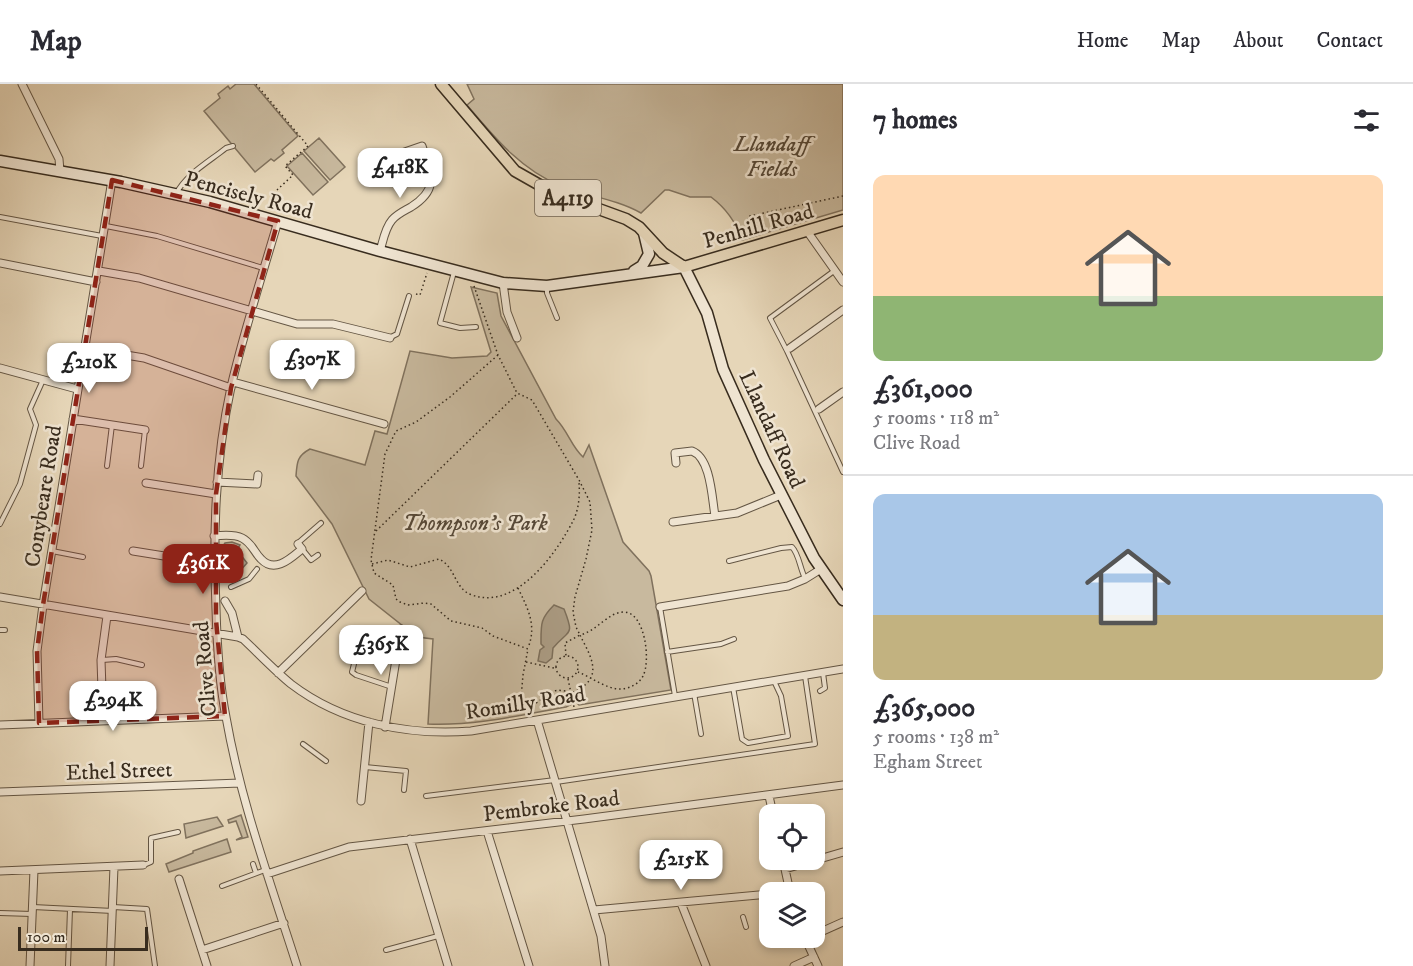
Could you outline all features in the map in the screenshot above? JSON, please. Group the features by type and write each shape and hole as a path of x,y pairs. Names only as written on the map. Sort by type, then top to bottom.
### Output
{"main road":[{"name":"A4119","path":"441,84 515,171 552,192 626,219 644,233 667,257 684,267"},
{"name":"Pencisely Road","path":"0,161 112,180 176,194 503,283 547,286 684,267"},
{"name":"Penhill Road","path":"684,267 843,220"},
{"path":"628,274 642,266 647,258 648,249 644,233"},
{"name":"Llandaff Road","path":"684,267 707,313 723,369 781,495 821,569 843,600"}],"street":[{"path":"22,84 59,159 60,171"},
{"path":"380,251 390,222 396,215 422,200 431,186 432,176 422,146 396,155"},
{"name":"Conybeare Road","path":"39,723 37,651 42,605 112,180"},
{"name":"Clive Road","path":"278,221 232,385 216,494 214,564 217,634 225,716 240,783 297,966"},
{"path":"807,231 843,282"},
{"path":"0,263 96,282"},
{"path":"99,270 139,278 297,324 333,324 390,338"},
{"path":"503,283 507,312 517,338"},
{"path":"789,349 843,310"},
{"path":"84,348 144,358 232,385 384,424"},
{"path":"0,376 1,368 77,389"},
{"path":"817,411 843,392"},
{"path":"73,419 145,430"},
{"path":"676,463 675,453 692,451 701,456 709,475 715,516"},
{"path":"218,482 247,489 257,484 258,475"},
{"path":"146,483 216,494"},
{"path":"673,522 737,513 781,495"},
{"path":"214,536 230,535 245,540 262,561 270,564 281,565 300,546"},
{"path":"133,551 214,564"},
{"path":"257,569 262,561"},
{"path":"660,608 788,586 806,579 821,569"},
{"path":"278,673 362,591"},
{"path":"0,597 238,637 232,613 225,601"},
{"path":"103,720 101,660 107,616"},
{"path":"385,726 401,629"},
{"name":"Romilly Road","path":"238,637 243,639 278,673 315,699 334,709 385,726 445,733 471,731 843,669"},
{"path":"0,725 225,716"},
{"path":"537,720 594,910 601,936 605,966"},
{"path":"361,801 369,722"},
{"name":"Ethel Street","path":"0,792 240,783"},
{"name":"Pembroke Road","path":"267,872 341,848 843,785"},
{"path":"769,796 771,804"},
{"path":"487,831 529,966"},
{"path":"410,839 448,966"},
{"path":"825,857 843,852"},
{"path":"0,871 143,866"},
{"path":"110,966 114,867"},
{"path":"30,966 34,870"},
{"path":"179,879 207,966"},
{"path":"594,910 759,895"},
{"path":"681,903 706,966"},
{"path":"825,930 843,922"},
{"path":"202,950 284,923"},
{"path":"810,948 818,966"},
{"path":"794,966 814,957"}],"lane":[{"path":"176,194 184,181 226,148 233,146"},
{"path":"0,217 104,236"},
{"path":"106,226 157,236 264,268"},
{"path":"454,270 440,323 460,328 476,327"},
{"path":"835,271 770,318 789,349 843,472"},
{"path":"547,286 547,293 557,318"},
{"path":"390,338 397,334 410,296"},
{"path":"0,524 20,484 36,425 30,409 44,380"},
{"path":"107,465 112,424"},
{"path":"141,466 145,430"},
{"path":"318,555 311,560 300,546 321,523"},
{"path":"729,561 792,547 806,579"},
{"path":"52,551 83,556"},
{"path":"231,587 249,579 257,569"},
{"path":"660,608 675,696"},
{"path":"667,652 721,644 734,639"},
{"path":"101,660 116,660 142,665"},
{"path":"354,664 352,672 356,675 392,687"},
{"path":"820,691 825,688 823,672"},
{"path":"426,796 555,781 815,744 804,675"},
{"path":"733,687 742,739 748,743 788,736 781,696 774,680"},
{"path":"694,693 701,734"},
{"path":"303,744 326,761"},
{"path":"364,767 406,771 404,790"},
{"path":"143,866 151,862 152,838 177,832"},
{"path":"253,864 256,873"},
{"path":"222,886 248,878 256,873 267,872"},
{"path":"739,897 740,905"},
{"path":"68,966 70,909"},
{"path":"0,913 33,910 147,909 155,966"},
{"path":"743,917 746,927"},
{"path":"386,950 439,936"}],"path":[{"path":"256,84 308,146 285,166 293,175 277,190"},
{"path":"749,240 747,226 750,216 843,196"},
{"path":"410,296 411,293 420,295 427,273 431,274 433,264"},
{"path":"476,276 474,287 498,355 517,393 532,400 590,502 592,530 574,604 574,617 594,668 592,677 585,686 572,692 555,690 532,705 524,705 521,698 533,624 518,587"},
{"path":"498,355 450,397 416,422 396,431 385,454 371,548 372,565 374,573 393,585 396,599 400,602 408,605 431,604 437,607 442,616 451,621 482,628 493,636 528,649"},
{"path":"375,532 517,393"},
{"path":"372,565 388,560 403,567 410,567 439,559 449,566 459,587 465,592 479,597 505,595 518,587 553,554 574,517 578,502 579,480"},
{"path":"565,643 597,627 617,613 631,612 641,625 645,669 637,683 619,689 608,687 578,672"},
{"path":"561,640 565,643 566,656"},
{"path":"575,712 568,679 559,675 556,668 560,659 566,656 573,657 577,661 578,672"},
{"path":"526,662 556,668"},
{"path":"568,679 578,672"}],"highlighted area":[{"path":"112,180 278,221 231,388 216,494 216,620 225,716 39,723 37,651 43,605"}],"green space":[{"path":"236,84 254,84 298,136 282,150 284,153 274,161 271,159 255,172 204,111 220,98 218,94 228,86 230,89"},
{"name":"Llandaff Fields","path":"467,84 843,84 843,210 742,240 730,216 711,197 690,197 665,190 641,213 622,204 561,186 533,171 498,141 467,105 474,99"},
{"path":"319,138 345,167 330,180 304,151"},
{"path":"302,153 328,182 313,195 287,166"},
{"name":"Thompson's Park","path":"471,287 497,293 501,316 556,419 583,457 589,445 623,542 651,576 671,690 579,705 576,702 566,707 497,719 428,724 433,639 417,637 369,599 332,524 296,476 302,454 310,449 365,465 375,431 387,434 410,351 452,358 487,356 491,352"},
{"path":"232,542 240,545 237,550 247,563 240,571 224,579 221,549 225,543"},
{"path":"241,815 248,837 236,840 242,837 236,821 229,823 228,820"},
{"path":"217,817 223,826 186,838 184,824"},
{"path":"227,839 231,852 169,872 166,864"}],"shaded area":[{"path":"554,605 564,609 570,629 553,648 552,658 546,663 538,661 540,650 544,647 541,644 541,627 546,614"}]}
